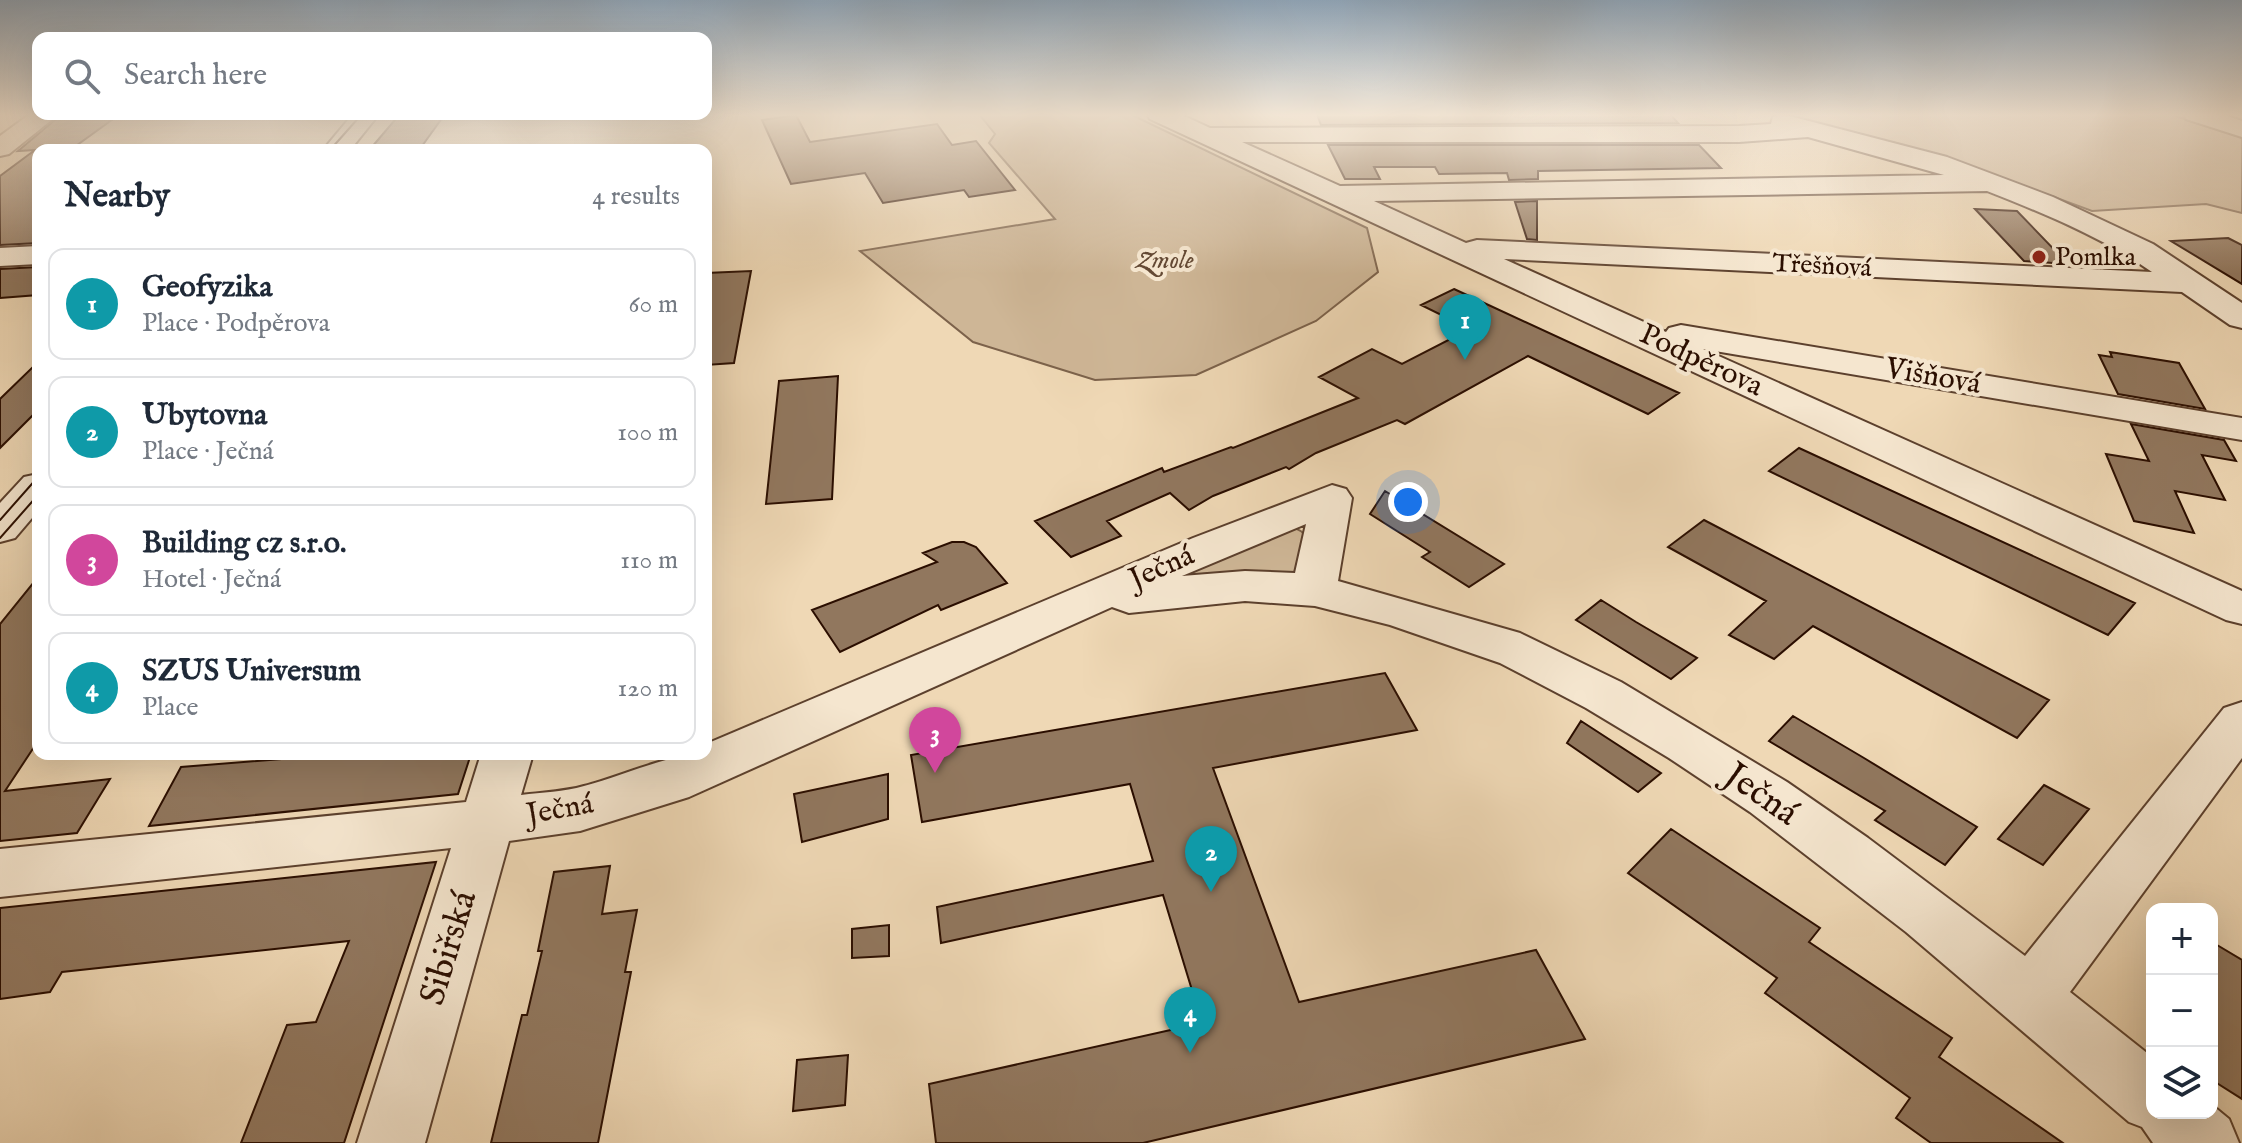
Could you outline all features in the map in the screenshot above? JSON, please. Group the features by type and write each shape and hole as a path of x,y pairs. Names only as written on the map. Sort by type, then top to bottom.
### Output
{"street":[{"name":"Podpěrova","path":"1275,167 2242,609"},
{"path":"1948,167 2088,223 2142,251 2242,318"},
{"path":"1332,193 1987,183"},
{"name":"Třešňová","path":"1454,248 2189,283"},
{"path":"0,257 32,255"},
{"name":"Višňová","path":"1623,325 2242,429"},
{"path":"0,529 32,493"},
{"name":"Ječná","path":"0,873 486,822 580,809 670,782 1208,548 1332,498 1314,591"},
{"name":"Ječná","path":"1083,604 1229,585 1314,591 1410,615 1515,649 1606,697 1724,768 1866,869 2030,997 2146,1094"},
{"path":"2030,997 2242,721"},
{"name":"Sibiřská","path":"391,1143 505,760"},
{"path":"2176,1119 2205,1143"}],"green space":[{"name":"Zmole","path":"1010,167 1241,167 1367,228 1378,272 1316,321 1196,375 1095,380 973,342 860,251 1055,219"},
{"path":"1963,167 2242,167 2242,213 2206,204 2092,211"},
{"path":"1286,526 1304,534 1310,552 1291,580 1186,578 1184,572"}],"building":[{"path":"12,167 32,167 32,243 0,245 0,176"},
{"path":"783,167 997,167 1015,190 969,197 964,190 883,203 865,173 791,184"},
{"path":"1339,167 1374,167 1380,179 1345,179"},
{"path":"1435,167 1721,168 1538,171 1538,179 1509,180 1507,173 1439,174"},
{"path":"1537,201 1537,240 1527,239 1515,202"},
{"path":"1975,209 2017,211 2068,264 2024,261"},
{"path":"2228,238 2242,245 2242,284 2171,241"},
{"path":"32,267 32,295 0,298 0,269"},
{"path":"751,271 734,363 712,365 712,273"},
{"path":"1454,289 1679,393 1648,414 1528,356 1405,424 1397,420 1316,453 1289,469 1286,467 1213,496 1189,510 1170,493 1107,521 1121,536 1071,557 1035,521 1162,468 1164,472 1233,448 1358,398 1319,377 1372,349 1402,364 1470,329 1421,305"},
{"path":"2110,352 2179,363 2205,409 2118,394 2099,355 2112,357"},
{"path":"32,368 32,416 0,448 0,399"},
{"path":"838,376 832,499 766,504 779,381"},
{"path":"2131,424 2224,440 2236,461 2202,455 2225,500 2175,491 2194,533 2134,521 2106,454 2149,461"},
{"path":"1799,448 2135,603 2108,635 1769,471"},
{"path":"1385,491 1504,564 1469,587 1422,557 1430,552 1370,514"},
{"path":"1704,520 2049,700 2017,738 1813,626 1774,659 1729,635 1766,601 1668,547"},
{"path":"952,542 964,542 976,547 1007,583 941,610 938,605 840,652 812,610 937,562 923,553"},
{"path":"32,584 32,750 5,791 110,779 77,833 0,841 0,624"},
{"path":"1601,600 1697,658 1671,679 1576,620"},
{"path":"1385,673 1417,730 1213,768 1299,1002 1536,950 1585,1039 1143,1143 936,1143 929,1084 1202,1023 1163,895 941,943 937,907 1153,861 1130,784 922,822 911,755"},
{"path":"1793,716 1977,827 1945,865 1875,820 1885,811 1769,741"},
{"path":"1581,721 1661,773 1638,792 1567,743"},
{"path":"269,760 469,760 458,794 149,826 181,767"},
{"path":"888,774 888,819 802,842 794,794"},
{"path":"2044,785 2089,809 2043,865 1998,839"},
{"path":"1671,829 1820,928 1809,942 1952,1038 1939,1057 2063,1143 1931,1143 1896,1118 1910,1098 1765,993 1777,978 1628,873"},
{"path":"436,862 344,1143 241,1143 287,1025 316,1022 349,941 62,972 50,992 0,999 0,908"},
{"path":"610,866 602,914 637,910 625,972 631,972 598,1143 491,1143 522,1015 527,1015 542,951 538,951 554,872"},
{"path":"889,925 889,956 852,958 852,929"},
{"path":"2218,946 2242,960 2242,1099 2218,1084"},
{"path":"848,1055 845,1105 793,1111 797,1060"}],"tram line":[{"path":"0,520 32,484"},
{"path":"0,538 32,502"}],"place":[{"name":"Pomlka","path":"2039,257"},
{"name":"Geofyzika","path":"1465,360"},
{"name":"Building cz s.r.o.","path":"935,773"},
{"name":"Ubytovna","path":"1211,892"},
{"name":"SZUS Universum","path":"1190,1053"}]}
